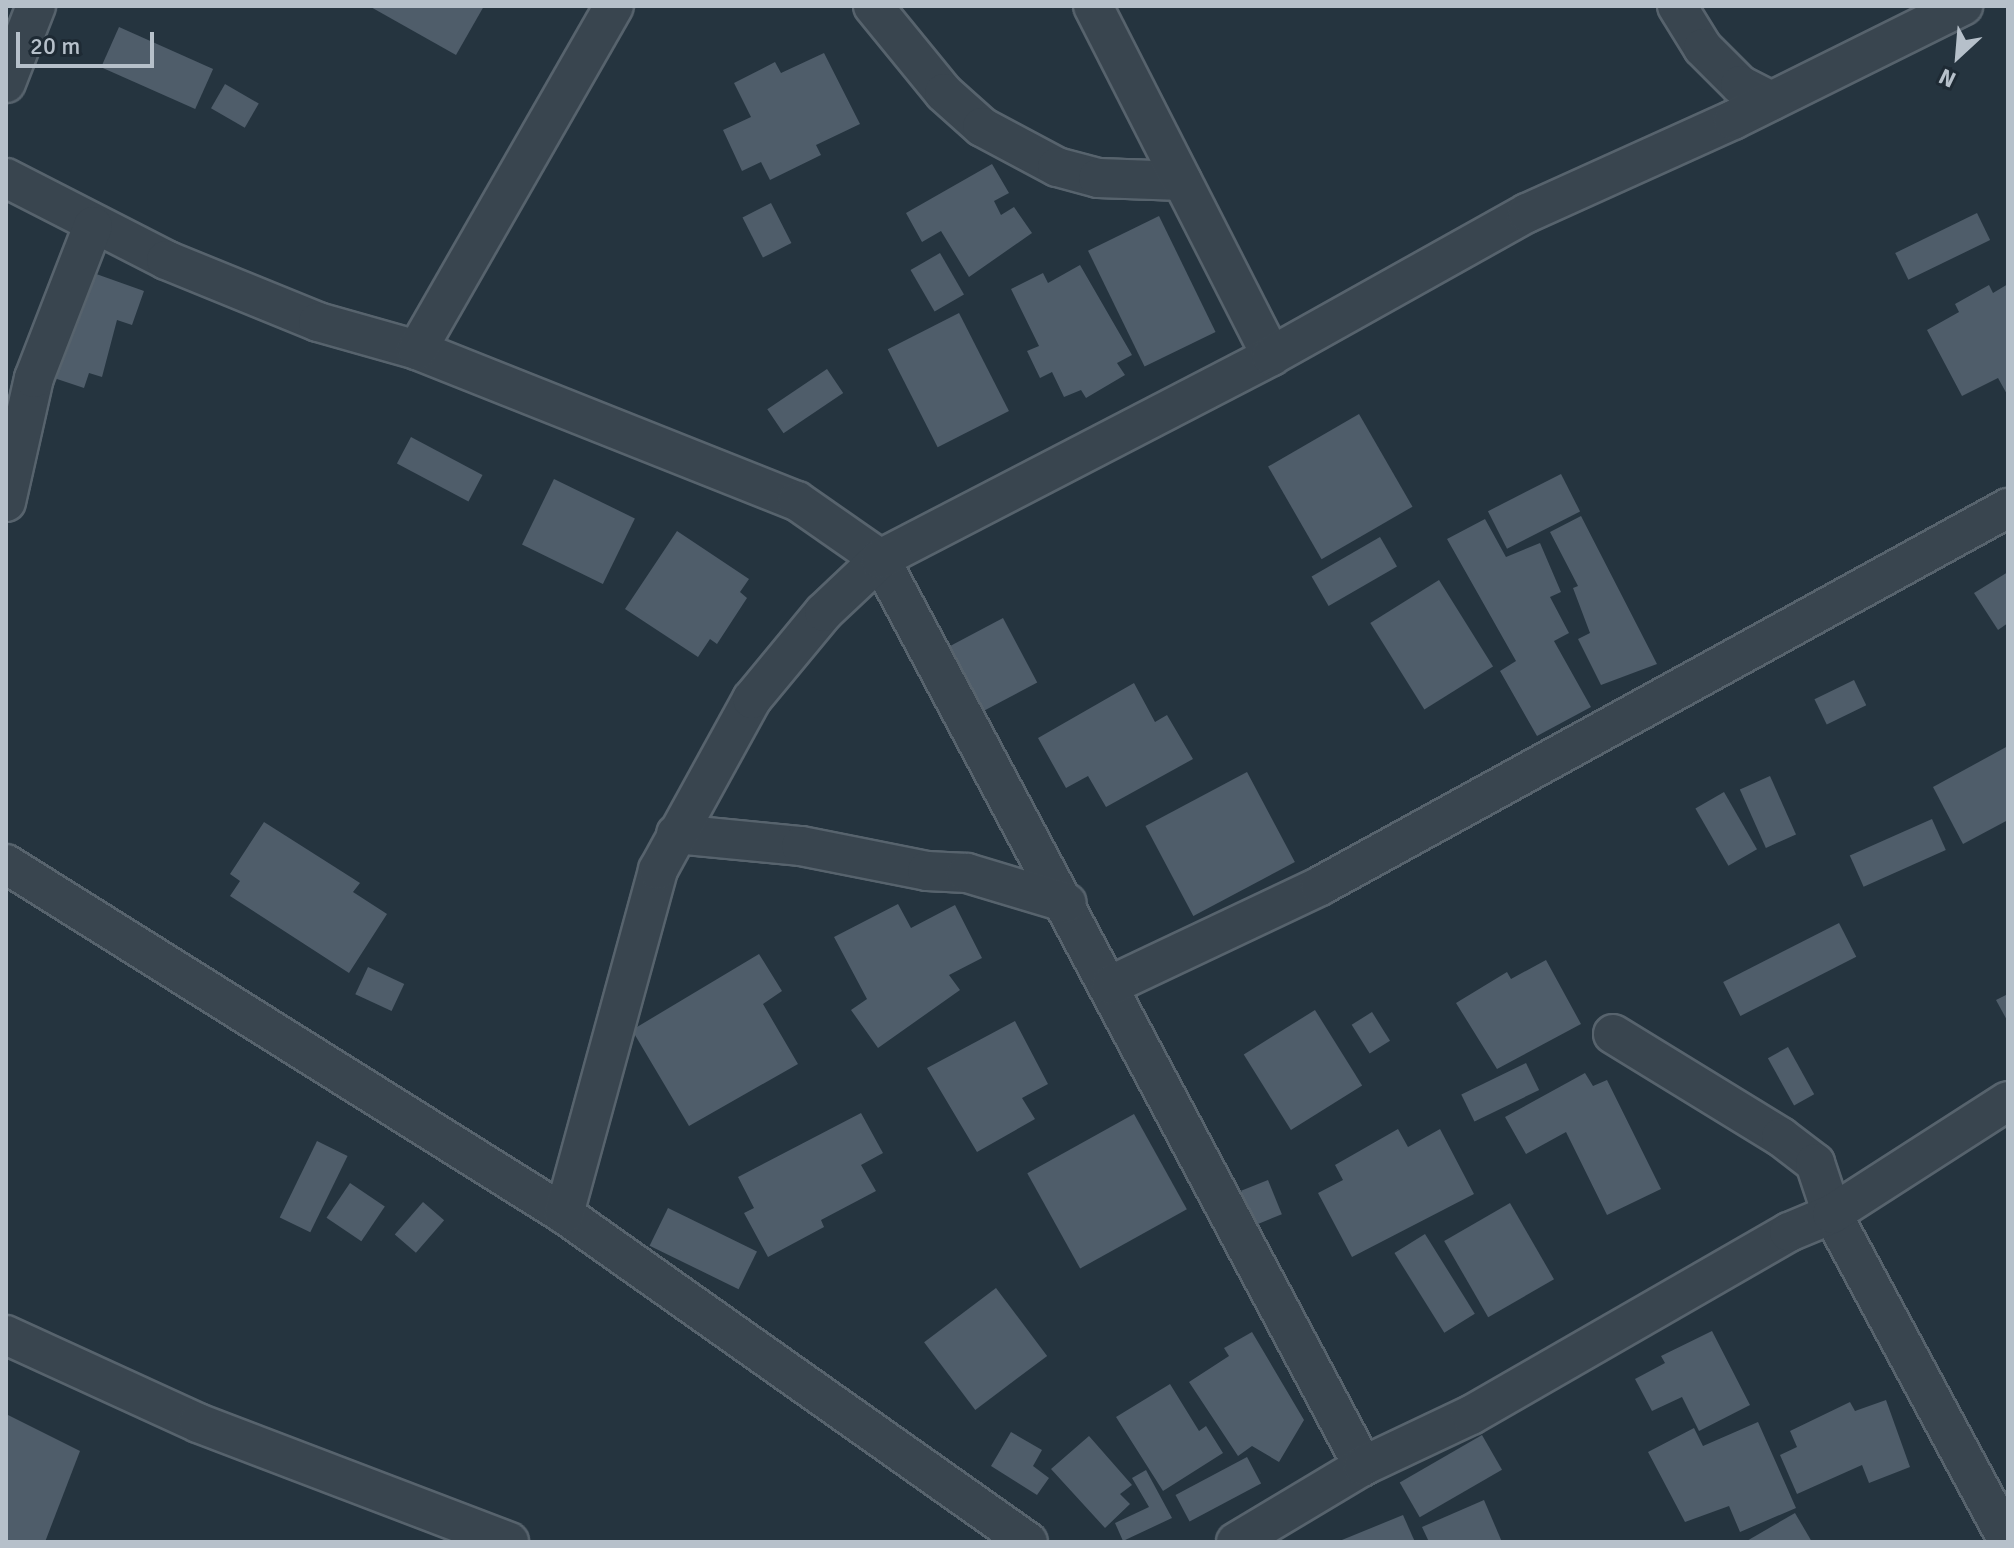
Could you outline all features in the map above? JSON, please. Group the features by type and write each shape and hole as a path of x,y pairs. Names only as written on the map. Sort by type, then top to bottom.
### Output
{"street":[{"path":"6,83 36,6"},
{"path":"417,350 614,6"},
{"path":"873,6 944,93 982,127 1057,167 1098,178 1182,181"},
{"path":"1093,6 1271,356"},
{"path":"1677,6 1703,48 1740,85 1771,101"},
{"path":"564,1214 658,870 752,699 824,612 880,559 1271,356 1527,213 1771,101 1963,6"},
{"path":"6,178 93,226 318,322 417,350 797,501 880,559 1111,985 1363,1466"},
{"path":"6,502 34,378 93,226"},
{"path":"1111,985 1320,886 2008,508"},
{"path":"676,834 760,840 967,873 1067,903"},
{"path":"6,864 564,1214 1028,1542"},
{"path":"1613,1034 1769,1129 1815,1163 1832,1214 2008,1541"},
{"path":"1236,1542 1363,1466 1471,1415 1789,1232 1832,1214 2008,1101"},
{"path":"6,1335 198,1423 509,1542"}],"building":[{"path":"369,6 484,6 456,55"},
{"path":"119,27 213,69 195,109 101,67"},
{"path":"824,53 860,124 816,145 821,155 770,180 761,162 742,171 723,130 751,117 734,83 775,62 781,73"},
{"path":"225,84 259,103 245,128 211,108"},
{"path":"992,164 1009,193 994,201 1001,215 1014,207 1032,233 969,277 941,231 922,242 906,213"},
{"path":"771,203 791,243 763,258 742,218"},
{"path":"1977,213 1990,240 1908,280 1895,253"},
{"path":"1159,216 1216,332 1145,367 1088,251"},
{"path":"940,253 964,295 935,312 911,270"},
{"path":"1080,265 1132,355 1117,363 1125,375 1086,398 1081,390 1064,397 1052,372 1040,378 1027,351 1039,346 1011,289 1043,273 1048,283"},
{"path":"85,270 144,291 132,325 117,320 102,377 89,373 84,388 48,376"},
{"path":"2008,284 2008,396 1998,378 1962,396 1927,330 1959,312 1955,304 1989,285 1993,293"},
{"path":"959,313 1009,411 938,447 888,349"},
{"path":"827,369 843,393 784,433 767,409"},
{"path":"1359,414 1412,507 1322,559 1268,466"},
{"path":"411,437 483,475 468,502 397,463"},
{"path":"1561,474 1580,511 1507,549 1488,511"},
{"path":"554,479 635,518 603,584 522,545"},
{"path":"1581,516 1657,664 1601,685 1578,639 1590,633 1573,588 1578,586 1550,532"},
{"path":"1485,519 1506,557 1540,543 1561,592 1550,597 1569,633 1554,641 1591,707 1537,736 1500,671 1516,661 1447,539"},
{"path":"677,531 749,579 740,592 747,598 717,644 710,639 698,657 625,609"},
{"path":"1380,537 1397,566 1329,606 1312,576"},
{"path":"2008,572 2008,623 1998,630 1974,593"},
{"path":"1439,580 1493,667 1424,709 1370,623"},
{"path":"1003,618 1037,682 975,715 941,651"},
{"path":"1854,680 1866,705 1827,724 1814,699"},
{"path":"1134,683 1155,722 1167,715 1193,759 1106,807 1088,776 1066,788 1038,738"},
{"path":"2008,746 2008,820 1963,844 1933,787"},
{"path":"1247,772 1295,862 1193,916 1145,826"},
{"path":"1770,776 1796,834 1766,848 1740,789"},
{"path":"1724,792 1757,849 1728,866 1695,808"},
{"path":"1932,819 1946,850 1864,887 1850,856"},
{"path":"264,822 360,883 353,892 387,914 349,973 230,896 240,881 230,874"},
{"path":"898,904 911,928 955,905 982,958 949,975 960,990 878,1048 851,1010 867,999 834,937"},
{"path":"1839,923 1856,957 1740,1016 1723,982"},
{"path":"759,954 782,991 763,1004 798,1064 689,1126 632,1030"},
{"path":"1546,960 1581,1024 1497,1069 1456,1003 1507,972 1511,979"},
{"path":"368,967 404,984 392,1011 355,994"},
{"path":"2008,994 2008,1022 1996,1000"},
{"path":"1315,1010 1362,1085 1291,1130 1244,1055"},
{"path":"1372,1012 1390,1041 1370,1054 1352,1025"},
{"path":"1015,1021 1048,1084 1022,1098 1035,1119 977,1152 927,1068"},
{"path":"1788,1047 1814,1094 1794,1105 1768,1058"},
{"path":"1526,1063 1539,1090 1474,1122 1461,1095"},
{"path":"1585,1073 1593,1086 1607,1080 1661,1189 1607,1215 1566,1132 1526,1154 1505,1117"},
{"path":"861,1113 883,1153 861,1165 876,1191 821,1220 824,1227 768,1257 744,1213 754,1208 738,1177"},
{"path":"1134,1114 1187,1209 1080,1268 1027,1173"},
{"path":"1398,1129 1408,1147 1440,1129 1474,1194 1352,1257 1318,1193 1343,1180 1335,1165"},
{"path":"317,1141 348,1156 310,1232 280,1217"},
{"path":"1268,1180 1282,1214 1255,1225 1241,1191"},
{"path":"350,1183 385,1206 361,1241 327,1218"},
{"path":"423,1202 444,1220 416,1253 395,1234"},
{"path":"1510,1203 1554,1279 1488,1317 1444,1241"},
{"path":"668,1208 757,1251 739,1289 650,1246"},
{"path":"1425,1234 1475,1314 1444,1333 1394,1253"},
{"path":"996,1288 1047,1356 975,1410 924,1342"},
{"path":"1712,1331 1750,1405 1699,1431 1682,1397 1652,1411 1635,1379 1665,1363 1661,1356"},
{"path":"1252,1332 1304,1420 1279,1462 1252,1446 1238,1456 1189,1382 1229,1356 1224,1348"},
{"path":"1170,1384 1199,1431 1206,1426 1223,1453 1163,1491 1116,1417"},
{"path":"1886,1400 1910,1467 1869,1483 1862,1465 1797,1494 1780,1455 1797,1447 1790,1431 1850,1402 1855,1411"},
{"path":"6,1414 80,1451 45,1542 6,1542"},
{"path":"1758,1422 1796,1508 1740,1532 1729,1506 1685,1522 1648,1452 1694,1428 1703,1446"},
{"path":"1011,1432 1042,1450 1033,1466 1049,1478 1037,1495 991,1466"},
{"path":"1482,1435 1502,1470 1420,1517 1400,1482"},
{"path":"1089,1436 1132,1485 1120,1494 1130,1504 1105,1528 1051,1469"},
{"path":"1247,1457 1261,1483 1190,1522 1175,1495"},
{"path":"1146,1470 1172,1518 1123,1541 1115,1523 1149,1507 1132,1478"},
{"path":"1484,1500 1502,1542 1429,1542 1422,1527"},
{"path":"1795,1513 1812,1542 1745,1542"},
{"path":"1403,1515 1415,1542 1337,1542"}]}
